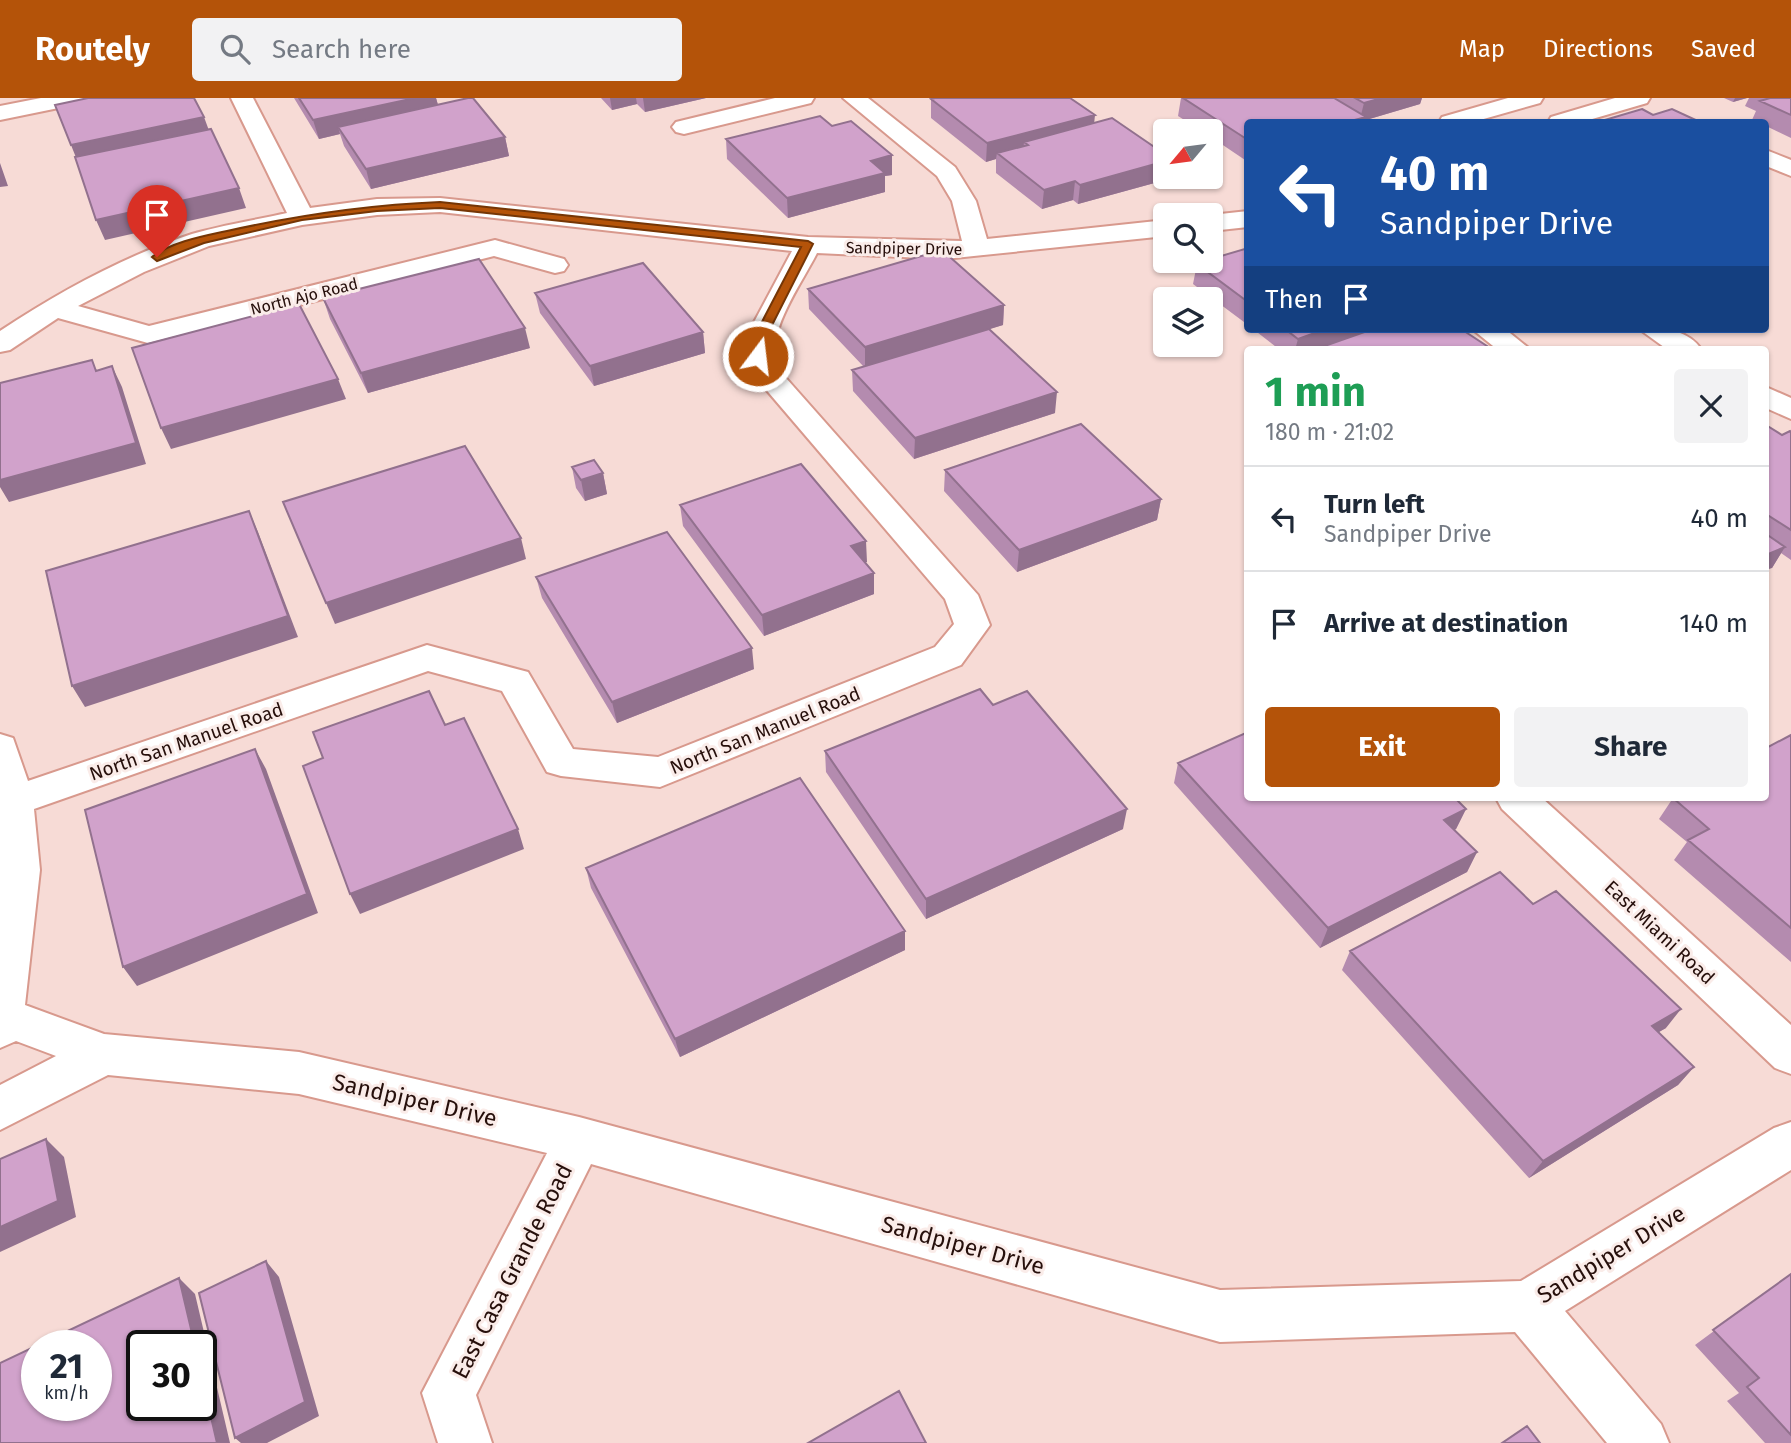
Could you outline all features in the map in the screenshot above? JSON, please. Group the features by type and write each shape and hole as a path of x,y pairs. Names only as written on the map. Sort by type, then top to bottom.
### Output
{"street":[{"path":"0,113 75,98"},
{"path":"242,98 302,217"},
{"path":"684,127 803,98"},
{"path":"854,98 946,172 964,201 977,249"},
{"path":"1460,119 1532,98"},
{"path":"1572,119 1647,101"},
{"path":"1769,158 1791,169"},
{"name":"Sandpiper Drive","path":"0,344 54,308 135,266 201,240 302,217 377,208 440,205 808,244 944,251 1153,230"},
{"path":"1223,222 1244,219"},
{"name":"North San Manuel Road","path":"14,801 427,658 515,681 561,762 660,772 948,656 972,625 961,596 765,372 758,356 759,339 808,244"},
{"name":"North Ajo Road","path":"54,308 148,335 495,248 555,265"},
{"path":"1492,333 1511,346"},
{"path":"1660,333 1681,346"},
{"path":"1769,398 1791,410"},
{"path":"0,748 14,801 20,870 1,1019"},
{"name":"East Miami Road","path":"1531,802 1791,1054"},
{"name":"Sandpiper Drive","path":"1,1019 104,1054 299,1073 579,1139 1220,1316 1527,1306 1791,1144"},
{"path":"0,1108 104,1054"},
{"name":"East Casa Grande Road","path":"466,1443 450,1393 579,1139"},
{"path":"1527,1306 1642,1443"}],"building":[{"path":"88,98 194,98 204,117 71,145 55,105"},
{"path":"299,98 415,98 313,120"},
{"path":"473,98 505,137 366,169 338,127"},
{"path":"1070,98 1095,115 987,143 931,99"},
{"path":"1183,98 1334,98 1366,117 1358,119 1244,119 1244,137 1223,124 1223,119 1216,119"},
{"path":"1355,98 1382,98 1364,103"},
{"path":"1791,98 1791,115 1760,101"},
{"path":"1642,109 1653,115 1672,109 1694,119 1608,119"},
{"path":"820,116 832,126 851,121 892,155 871,161 885,173 787,198 726,139"},
{"path":"1112,118 1153,146 1153,165 1080,185 1075,181 1044,190 997,153 1028,145 1024,142"},
{"path":"211,129 239,188 96,220 75,157"},
{"path":"1244,249 1244,299 1209,273 1223,273 1223,255"},
{"path":"942,250 1004,305 865,347 808,289"},
{"path":"479,259 525,328 361,373 323,298"},
{"path":"643,263 703,332 590,366 535,293"},
{"path":"299,304 338,379 161,428 132,348"},
{"path":"989,329 1057,392 915,438 852,370"},
{"path":"1290,333 1315,333 1298,339"},
{"path":"1362,333 1467,333 1487,346 1324,346"},
{"path":"92,360 96,371 112,366 136,443 0,480 0,383"},
{"path":"1081,424 1161,499 1019,550 945,470"},
{"path":"1769,427 1782,435 1791,432 1791,530 1769,516"},
{"path":"465,446 521,538 326,603 283,502"},
{"path":"594,460 603,473 581,480 572,467"},
{"path":"801,464 866,541 851,546 874,573 762,615 680,505"},
{"path":"249,511 288,616 72,686 46,571"},
{"path":"667,532 752,648 612,702 536,577"},
{"path":"1769,536 1785,547 1769,554"},
{"path":"980,689 993,705 1027,691 1127,809 926,899 825,751"},
{"path":"429,691 445,725 464,718 518,829 350,894 303,766 323,758 313,732"},
{"path":"1244,734 1244,801 1458,801 1466,809 1444,820 1477,852 1328,928 1178,763"},
{"path":"1791,735 1791,928 1688,840 1709,829 1676,801 1769,801 1769,746"},
{"path":"255,749 307,894 123,967 85,810"},
{"path":"800,778 905,931 675,1039 586,868"},
{"path":"1500,872 1533,904 1556,891 1681,1009 1652,1026 1694,1067 1543,1161 1350,951"},
{"path":"46,1139 58,1201 0,1227 0,1159"},
{"path":"266,1261 305,1402 235,1438 217,1366 217,1330 208,1330 199,1293"},
{"path":"1791,1274 1791,1435 1747,1387 1759,1378 1713,1330"},
{"path":"179,1278 191,1330 126,1330 126,1421 212,1421 217,1443 0,1443 0,1363 21,1353 21,1421 112,1421 112,1330 69,1330"},
{"path":"899,1391 926,1443 808,1443"},
{"path":"1527,1426 1540,1443 1502,1443"}],"route":[{"path":"157,257 201,240 302,217 377,208 440,205 808,244 759,339 758,356"}]}
